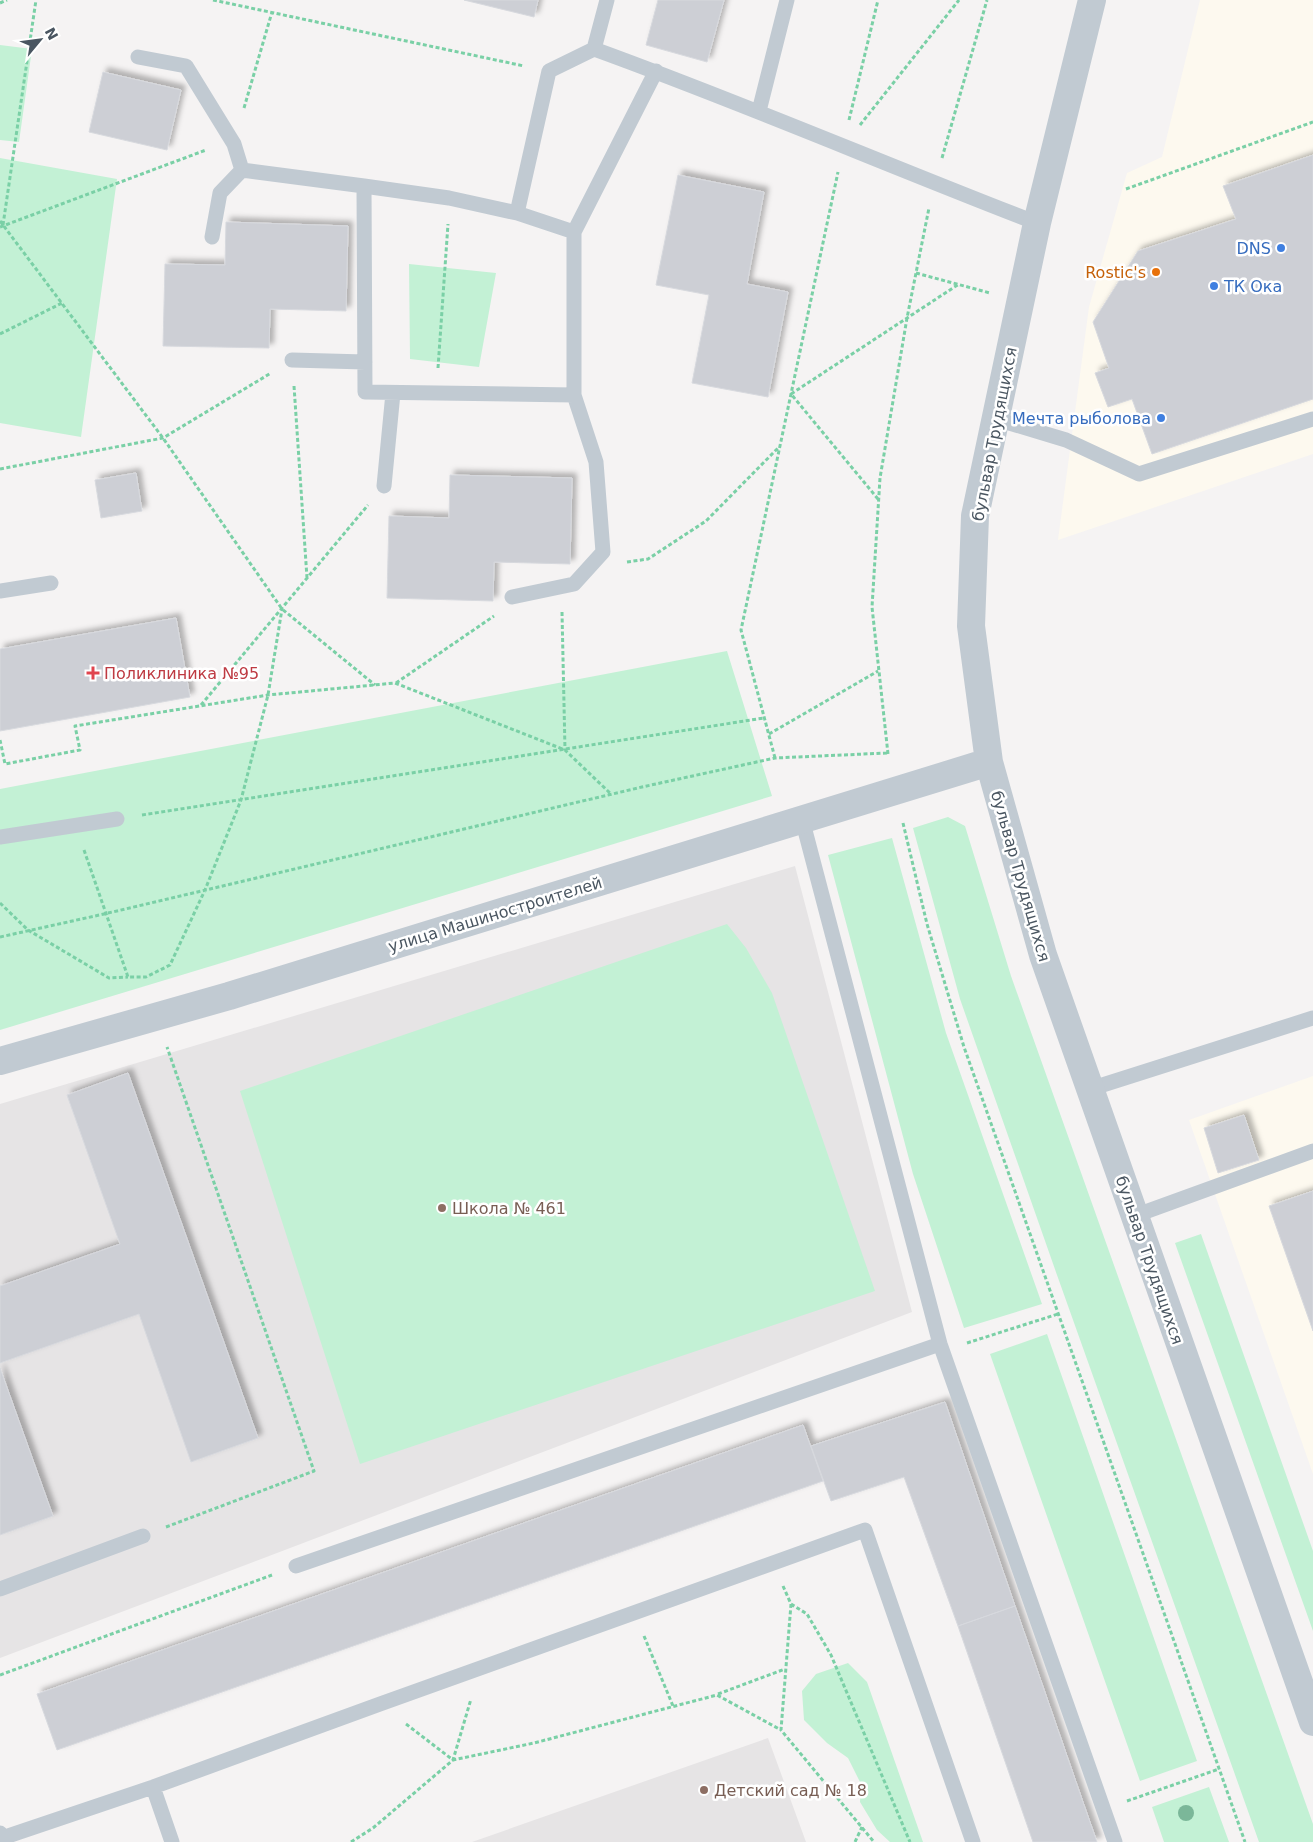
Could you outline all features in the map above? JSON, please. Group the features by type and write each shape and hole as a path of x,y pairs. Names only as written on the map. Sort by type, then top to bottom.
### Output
{"street":[{"name":"бульвар Трудящихся","path":"1092,0 1037,223 975,516 971,626 989,762 1043,955 1313,1722"},
{"name":"улица Машиностроителей","path":"0,1062 229,996 989,762"}],"lane":[{"path":"594,49 607,0"},
{"path":"759,111 787,0"},
{"path":"517,213 549,71 594,49 759,111 1037,223"},
{"path":"138,57 186,66 234,144 242,170"},
{"path":"512,597 574,584 603,552 596,462 574,395 574,232 656,71"},
{"path":"242,170 449,198 517,213 574,232"},
{"path":"212,237 220,193 242,170"},
{"path":"364,186 365,392 574,395"},
{"path":"292,360 365,362"},
{"path":"384,486 393,393"},
{"path":"996,419 1066,440 1139,474 1313,419"},
{"path":"0,591 52,583"},
{"path":"0,837 117,819"},
{"path":"802,819 942,1348 1115,1842"},
{"path":"1090,1089 1313,1018"},
{"path":"1134,1216 1313,1151"},
{"path":"296,1566 942,1348"},
{"path":"0,1834 2,1838 153,1787 865,1530 974,1842"},
{"path":"0,1589 142,1536"},
{"path":"153,1787 172,1842"}],"path":[{"path":"0,2 8,0"},
{"path":"2,226 36,0"},
{"path":"214,0 549,71"},
{"path":"775,758 742,630 843,146 878,0"},
{"path":"843,146 959,0"},
{"path":"889,761 872,607 880,478 906,318 934,183 987,0"},
{"path":"2,226 201,151 234,144 272,12"},
{"path":"1126,189 1313,122"},
{"path":"437,393 449,198"},
{"path":"0,221 163,438 282,609 375,685"},
{"path":"916,272 995,294"},
{"path":"791,394 958,284"},
{"path":"0,334 62,303"},
{"path":"0,469 163,438 292,360 307,578"},
{"path":"791,394 878,499"},
{"path":"590,566 648,559 706,521 780,446"},
{"path":"200,706 384,486"},
{"path":"561,587 565,750"},
{"path":"395,683 490,620 512,597"},
{"path":"0,903 28,930 110,978 146,977 170,965 205,890 241,800 268,695 282,609"},
{"path":"769,734 878,670"},
{"path":"0,740 5,764 80,750 75,726 268,695 395,683 565,750 611,794"},
{"path":"117,819 764,718"},
{"path":"0,937 611,794 775,758 888,753"},
{"path":"901,816 927,924 964,1047 1245,1842"},
{"path":"76,826 104,914 128,977"},
{"path":"142,1536 314,1471 166,1044"},
{"path":"942,1348 1058,1314"},
{"path":"773,1562 791,1604 781,1730"},
{"path":"0,1674 296,1566"},
{"path":"791,1604 807,1614 831,1655 910,1842"},
{"path":"634,1612 673,1706"},
{"path":"454,1760 480,1668"},
{"path":"351,1842 373,1828 454,1760 534,1743 717,1694 785,1668"},
{"path":"717,1694 781,1730 874,1842"},
{"path":"380,1704 454,1760"},
{"path":"1104,1809 1219,1769"},
{"path":"855,1842 862,1828"}],"shaded area":[{"path":"1200,0 1313,0 1313,454 1058,540 1089,307 1127,173 1162,157"},
{"name":"Школа № 461","path":"795,866 912,1312 0,1658 0,1104"},
{"path":"1313,1076 1313,1474 1189,1120"},
{"name":"Детский сад № 18","path":"768,1738 806,1842 472,1842"}],"green space":[{"path":"0,45 32,49 19,142 0,140"},
{"path":"0,158 117,179 81,437 0,423"},
{"path":"409,264 496,273 479,367 410,359"},
{"path":"727,651 772,796 0,1030 0,789"},
{"path":"948,817 965,826 1011,976 1313,1824 1313,1842 1259,1842 1057,1275 960,999 913,828"},
{"path":"892,838 946,1033 1042,1304 964,1328 913,1174 828,855"},
{"path":"727,924 746,948 772,993 875,1291 360,1464 240,1091"},
{"path":"1201,1234 1313,1551 1313,1631 1175,1243"},
{"path":"1047,1334 1197,1761 1140,1781 990,1354"},
{"path":"848,1663 867,1682 923,1842 890,1842 877,1830 860,1802 861,1784 848,1758 827,1743 804,1720 802,1691 816,1674"},
{"path":"1209,1787 1229,1842 1164,1842 1152,1807"}],"building":[{"path":"464,0 538,0 534,17"},
{"path":"658,0 724,0 707,62 646,45"},
{"path":"103,72 181,90 167,150 89,132"},
{"name":"ТК Ока","path":"1313,155 1313,399 1152,454 1132,399 1108,407 1095,373 1109,368 1093,322 1138,251 1236,219 1223,186"},
{"path":"678,175 764,192 747,284 788,292 768,397 692,383 709,295 656,285"},
{"path":"226,222 348,226 346,311 270,309 269,348 163,346 165,264 225,265"},
{"path":"136,473 142,511 101,518 95,480"},
{"path":"450,475 572,478 570,564 494,562 493,601 387,598 389,516 449,518"},
{"name":"Поликлиника №95","path":"176,618 190,697 0,731 0,649"},
{"path":"128,1073 258,1438 191,1462 139,1314 0,1363 0,1286 120,1244 67,1095"},
{"path":"1244,1115 1259,1160 1218,1173 1204,1128"},
{"path":"1313,1191 1313,1331 1269,1206"},
{"path":"0,1368 53,1516 0,1535"},
{"path":"945,1402 1015,1606 958,1626 904,1477 831,1501 811,1446"},
{"path":"803,1425 823,1481 57,1750 37,1694"},
{"path":"1015,1606 1097,1842 1033,1842 958,1626"}],"place":[{"name":"DNS","path":"1281,248"},
{"name":"Rostic's","path":"1156,272"},
{"name":"ТК Ока","path":"1214,286"},
{"name":"Мечта рыболова","path":"1161,418"},
{"name":"Поликлиника №95","path":"93,673"},
{"name":"Школа № 461","path":"442,1208"},
{"name":"Детский сад № 18","path":"704,1790"}]}
